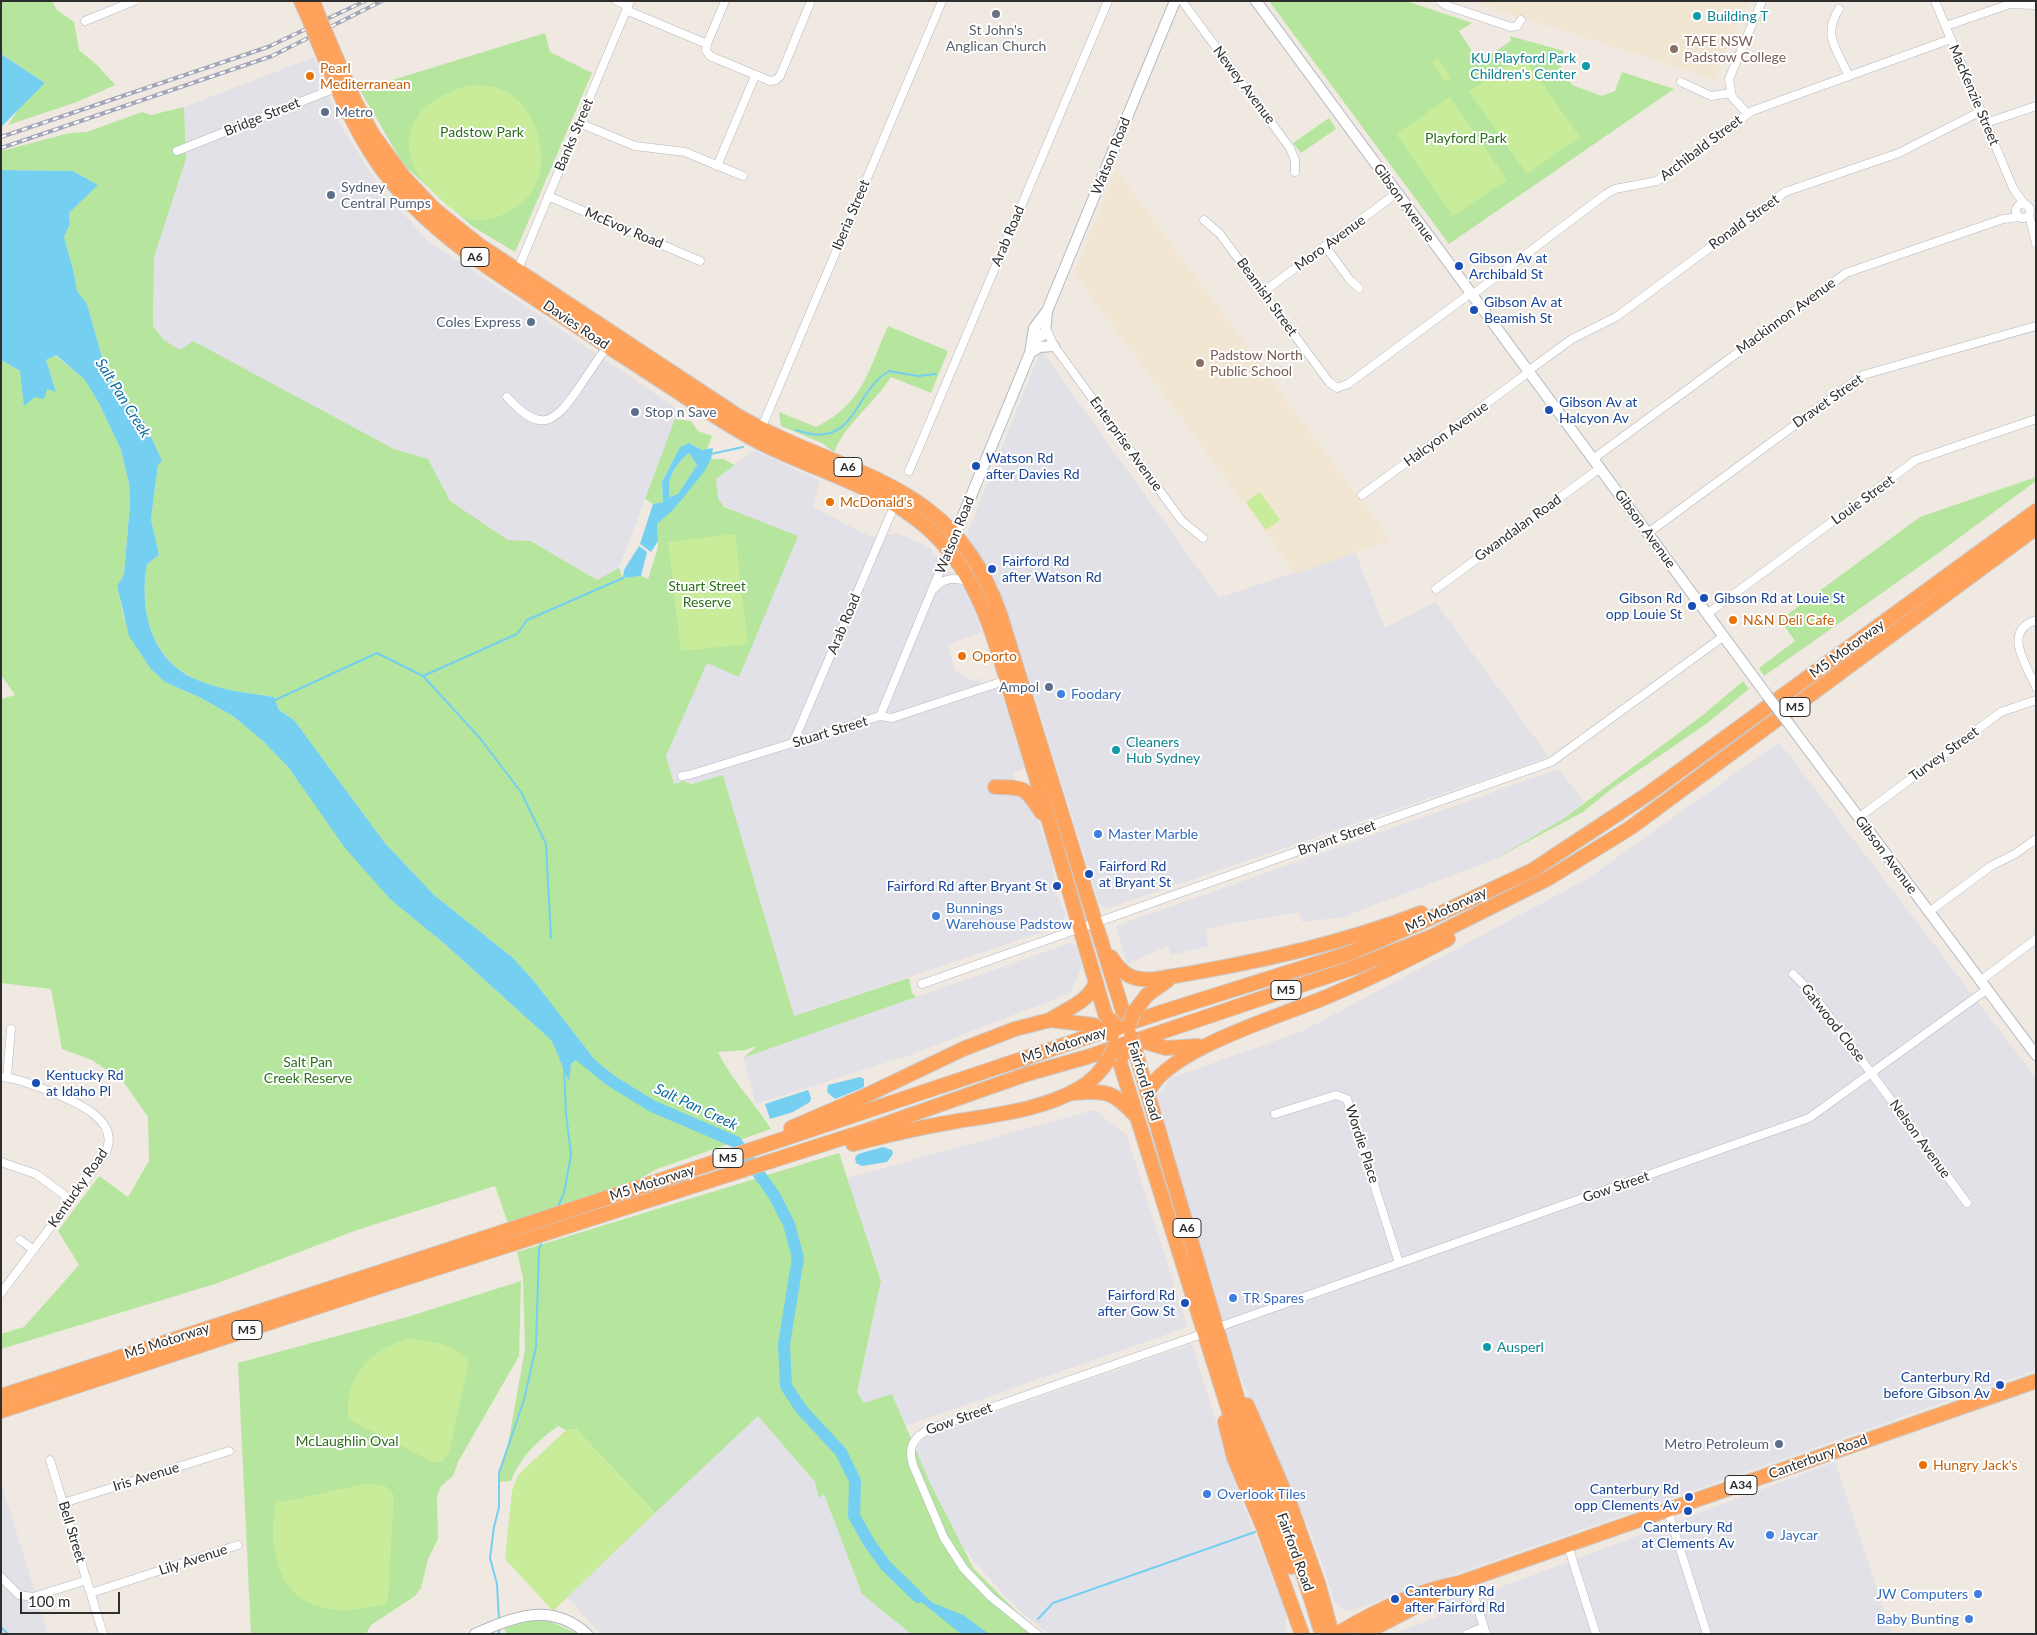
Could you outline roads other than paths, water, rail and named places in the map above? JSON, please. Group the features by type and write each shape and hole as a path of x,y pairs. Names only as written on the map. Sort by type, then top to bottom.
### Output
{"highway":[{"name":"Davies Road","path":"301,1 314,17"},
{"name":"Davies Road","path":"313,1 314,17 321,36 371,153 414,207 459,246 567,319 611,340 761,428 894,487 931,511 955,534"},
{"name":"Davies Road","path":"342,86 373,135 411,185 455,227 518,269 611,340 747,436 895,504 918,519 949,549"},
{"path":"518,269 520,278 550,299 563,311 567,319"},
{"name":"M5 Motorway","path":"1,1396 649,1184 807,1127 1350,953 1424,922 1533,870 1648,794 2036,511"},
{"name":"M5 Motorway","path":"1,1411 493,1250 815,1151 1027,1074 1096,1054 1355,967 1450,929 1549,878 1599,848 1669,800 2036,528"},
{"name":"Watson Road","path":"949,549 955,534"},
{"name":"A6","path":"955,534 980,569 994,599 1058,804 1063,839 1088,926 1096,982 1102,1003 1121,1035"},
{"name":"A6","path":"949,549 970,581 988,619 1051,823 1088,926 1101,941 1121,1035"},
{"path":"995,787 1020,788 1029,792 1051,823"},
{"name":"M5","path":"1101,941 1119,969 1131,978 1143,980 1177,976 1352,938 1451,900 1575,843"},
{"path":"1050,1020 1093,1025 1151,1045 1180,1049 1207,1044 1331,995 1417,955 1520,899 1549,878"},
{"path":"1088,926 1121,1035"},
{"path":"1121,1035 1152,991 1177,976"},
{"path":"807,1127 963,1048 1015,1029 1050,1020 1079,1003 1092,991 1096,982"},
{"name":"M5","path":"815,1151 928,1126 1020,1109 1071,1093 1090,1082 1121,1035"},
{"name":"Fairford Road","path":"1121,1035 1141,1071 1148,1093 1210,1330 1222,1390 1291,1539 1322,1634"},
{"name":"Fairford Road","path":"1121,1035 1127,1078 1138,1118 1210,1330 1226,1363 1250,1453 1314,1634"},
{"path":"1148,1093 1152,1083 1159,1076 1207,1044"},
{"name":"M5","path":"1071,1093 1099,1091 1112,1094 1121,1100 1138,1118"},
{"path":"1226,1363 1258,1428 1285,1491 1320,1586 1332,1634"},
{"name":"Canterbury Road","path":"1337,1634 1360,1628 1420,1594 1464,1582 2036,1381"},
{"name":"A6","path":"1222,1390 1220,1399 1234,1458 1263,1527 1302,1634"},
{"name":"Canterbury Road","path":"1360,1628 1377,1629 1464,1582"},
{"path":"1320,1586 1338,1618 1343,1622 1360,1628"},
{"name":"A6","path":"1292,1608 1296,1634"}],"main road":[{"name":"Watson Road","path":"955,534 1030,353 1041,332 1175,1"},
{"name":"Gibson Avenue","path":"1256,1 1983,986 2031,1041 2036,1055"},
{"path":"1030,353 1039,347 1054,346"},
{"path":"475,1634 505,1620 523,1615 540,1614 570,1621 587,1634"}],"street":[{"path":"86,22 134,1"},
{"path":"617,1 707,44"},
{"path":"725,1 706,50 710,56 770,82 778,78 811,1"},
{"name":"Iberia Street","path":"761,428 942,1"},
{"name":"Arab Road","path":"909,471 1108,1"},
{"name":"Newey Avenue","path":"1182,1 1290,148 1296,160 1295,172"},
{"path":"1440,1 1456,9 1510,27 1516,26 1521,20"},
{"path":"1449,1 1456,9"},
{"path":"1747,113 1730,94 1730,75 1762,1"},
{"name":"MacKenzie Street","path":"1935,1 2013,188 2018,214 2035,241"},
{"path":"1946,26 2010,4 2036,4"},
{"name":"Banks Street","path":"518,269 628,6"},
{"path":"1839,9 1831,22 1830,31 1849,76"},
{"name":"Archibald Street","path":"1472,294 1609,192 1654,182 1747,113 1951,39"},
{"path":"718,166 755,76"},
{"path":"1681,82 1711,96 1730,94"},
{"name":"Bridge Street","path":"177,151 342,86"},
{"path":"1986,123 2036,106"},
{"name":"Ronald Street","path":"1529,371 1572,338 1616,317 1785,192 1899,153 1981,111"},
{"path":"579,123 635,146 680,150 743,176"},
{"name":"MacKenzie Street","path":"2013,188 2029,210 2035,241"},
{"name":"Moro Avenue","path":"1263,292 1397,193"},
{"name":"McEvoy Road","path":"548,196 700,261"},
{"path":"2029,210 2021,204 2018,214 2024,218 2029,210 2036,205"},
{"name":"Mackinnon Avenue","path":"1593,459 1846,273 2018,214"},
{"name":"Beamish Street","path":"1204,220 1220,234 1329,382 1337,388 1348,384 1472,294"},
{"path":"1325,246 1350,280 1359,288"},
{"name":"Dravet Street","path":"1648,533 1863,375 2036,326"},
{"name":"Enterprise Avenue","path":"1041,332 1054,346 1182,521 1203,538"},
{"path":"507,397 531,418 545,421 552,419 564,409 611,340"},
{"name":"Halcyon Avenue","path":"1362,495 1529,371"},
{"name":"Louie Street","path":"1707,614 1916,460 2036,419"},
{"name":"Gwandalan Road","path":"1436,589 1600,468"},
{"name":"Arab Road","path":"793,743 895,504"},
{"name":"Watson Road","path":"880,716 949,549"},
{"path":"931,593 938,584 950,578 970,581"},
{"path":"2036,620 2025,623 2018,633 2018,642 2036,687"},
{"name":"Bryant Street","path":"922,984 1552,762 1724,636"},
{"name":"Stuart Street","path":"682,776 880,716 892,718 1007,680"},
{"name":"Turvey Street","path":"1858,818 2001,712 2036,700"},
{"path":"1929,912 1990,866 2011,857 2036,839"},
{"name":"Gow Street","path":"1037,1634 982,1588 950,1548 913,1466 910,1452 913,1440 921,1433 1809,1118 1872,1074 1983,986 2036,939"},
{"name":"Gatwood Close","path":"1793,974 1812,993 1872,1074"},
{"path":"4,1077 11,1029"},
{"name":"Nelson Avenue","path":"1872,1074 1967,1204"},
{"name":"Kentucky Road","path":"1,1292 105,1154 108,1141 106,1127 98,1117 76,1102 4,1077"},
{"name":"Wordie Place","path":"1275,1114 1336,1095 1347,1099 1400,1263"},
{"path":"1,1162 36,1174 71,1200"},
{"path":"20,1240 34,1250"},
{"name":"Iris Avenue","path":"63,1503 229,1450"},
{"name":"Bell Street","path":"50,1460 103,1634"},
{"path":"1668,1511 1707,1634"},
{"name":"Lily Avenue","path":"91,1593 238,1545"},
{"path":"1568,1546 1596,1634"},
{"path":"1,1577 19,1595 33,1597 87,1580"},
{"path":"1464,1582 1485,1631 1467,1634"}],"water":[{"path":"1,54 45,83 1,127"},
{"path":"1,170 73,171 98,185 69,213 70,224 64,237 77,291 87,304 108,378 118,387 131,410 144,421 162,461 158,465 151,519 159,555 147,564 145,581 147,614 151,630 158,645 167,659 195,679 224,688 274,697 279,710 294,720 385,843 434,895 512,957 534,981 595,1060 582,1055 571,1064 569,1082 552,1041 446,945 391,900 345,848 289,768 263,741 233,716 201,698 165,682 151,669 129,636 117,586 124,575 130,503 129,484 121,450 99,403 84,379 56,355 46,360 56,392 47,389 44,399 35,397 24,406 20,371 1,360"},
{"path":"689,443 702,450 713,448 711,459 704,472 673,510 657,524 658,541 651,552 640,544 653,504 663,502 662,482 680,447","holes":["689,453 697,465 678,494 670,497 669,484 673,472 680,462"]},
{"path":"639,546 647,552 641,576 623,578 624,570"},
{"path":"860,1077 864,1079 864,1087 835,1099 827,1092 828,1085"},
{"path":"808,1090 811,1098 810,1102 793,1112 770,1119 765,1104"},
{"path":"883,1147 892,1150 893,1154 887,1162 862,1166 856,1163 855,1158 858,1154"},
{"path":"909,1583 933,1603 963,1615 989,1634 961,1634 904,1588"}],"waterway":[{"path":"796,430 816,435 831,433 842,426 877,380 889,371 918,376 936,374"},
{"path":"711,454 743,447"},
{"path":"423,676 517,634 527,620 623,578"},
{"path":"273,701 377,653 423,676 479,737 521,792 546,844 551,938"},
{"name":"Salt Pan Creek","path":"567,1045 610,1080 652,1106 736,1142 774,1195 789,1224 798,1258 784,1344 786,1386 801,1409 841,1452 855,1481 854,1516 870,1544 886,1566 918,1597"},
{"path":"558,1207 564,1193 571,1155 566,1114 564,1067"},
{"path":"499,1620 497,1584 490,1558 499,1507 499,1473 524,1400 536,1347 539,1249 542,1241"},
{"path":"1038,1619 1053,1603 1255,1532"},
{"path":"1,1627 8,1634"},
{"path":"499,1628 499,1634"}],"railway":[{"path":"1,137 268,47 365,1"},
{"path":"1,148 272,56 382,1"}],"place":[{"name":"St John's Anglican Church","path":"996,14"},
{"name":"Building T","path":"1697,16"},
{"name":"TAFE NSW Padstow College","path":"1674,49"},
{"name":"KU Playford Park Children's Center","path":"1586,66"},
{"name":"Pearl Mediterranean","path":"310,76"},
{"name":"Metro","path":"325,112"},
{"name":"Sydney Central Pumps","path":"331,195"},
{"name":"Gibson Av at Archibald St","path":"1459,266"},
{"name":"Gibson Av at Beamish St","path":"1474,310"},
{"name":"Coles Express","path":"531,322"},
{"name":"Padstow North Public School","path":"1200,363"},
{"name":"Gibson Av at Halcyon Av","path":"1549,410"},
{"name":"Stop n Save","path":"635,412"},
{"name":"Watson Rd after Davies Rd","path":"976,466"},
{"name":"McDonald's","path":"830,502"},
{"name":"Fairford Rd after Watson Rd","path":"992,569"},
{"name":"Gibson Rd at Louie St","path":"1704,598"},
{"name":"Gibson Rd opp Louie St","path":"1692,606"},
{"name":"N&N Deli Cafe","path":"1733,620"},
{"name":"Oporto","path":"962,656"},
{"name":"Ampol","path":"1049,687"},
{"name":"Foodary","path":"1061,694"},
{"name":"Cleaners Hub Sydney","path":"1116,750"},
{"name":"Master Marble","path":"1098,834"},
{"name":"Fairford Rd at Bryant St","path":"1089,874"},
{"name":"Fairford Rd after Bryant St","path":"1057,886"},
{"name":"Bunnings Warehouse Padstow","path":"936,916"},
{"name":"Kentucky Rd at Idaho Pl","path":"36,1083"},
{"name":"TR Spares","path":"1233,1298"},
{"name":"Fairford Rd after Gow St","path":"1185,1303"},
{"name":"Ausperl","path":"1487,1347"},
{"name":"Canterbury Rd before Gibson Av","path":"2000,1385"},
{"name":"Metro Petroleum","path":"1779,1444"},
{"name":"Hungry Jack's","path":"1923,1465"},
{"name":"Overlook Tiles","path":"1207,1494"},
{"name":"Canterbury Rd opp Clements Av","path":"1689,1497"},
{"name":"Canterbury Rd at Clements Av","path":"1688,1511"},
{"name":"Jaycar","path":"1770,1535"},
{"name":"JW Computers","path":"1978,1594"},
{"name":"Canterbury Rd after Fairford Rd","path":"1395,1599"},
{"name":"Baby Bunting","path":"1969,1619"}],"park label":[{"name":"Padstow Park","path":"482,132"},
{"name":"Playford Park","path":"1466,138"},
{"name":"Stuart Street Reserve","path":"707,594"},
{"name":"Salt Pan Creek Reserve","path":"308,1070"},
{"name":"McLaughlin Oval","path":"347,1441"}]}
